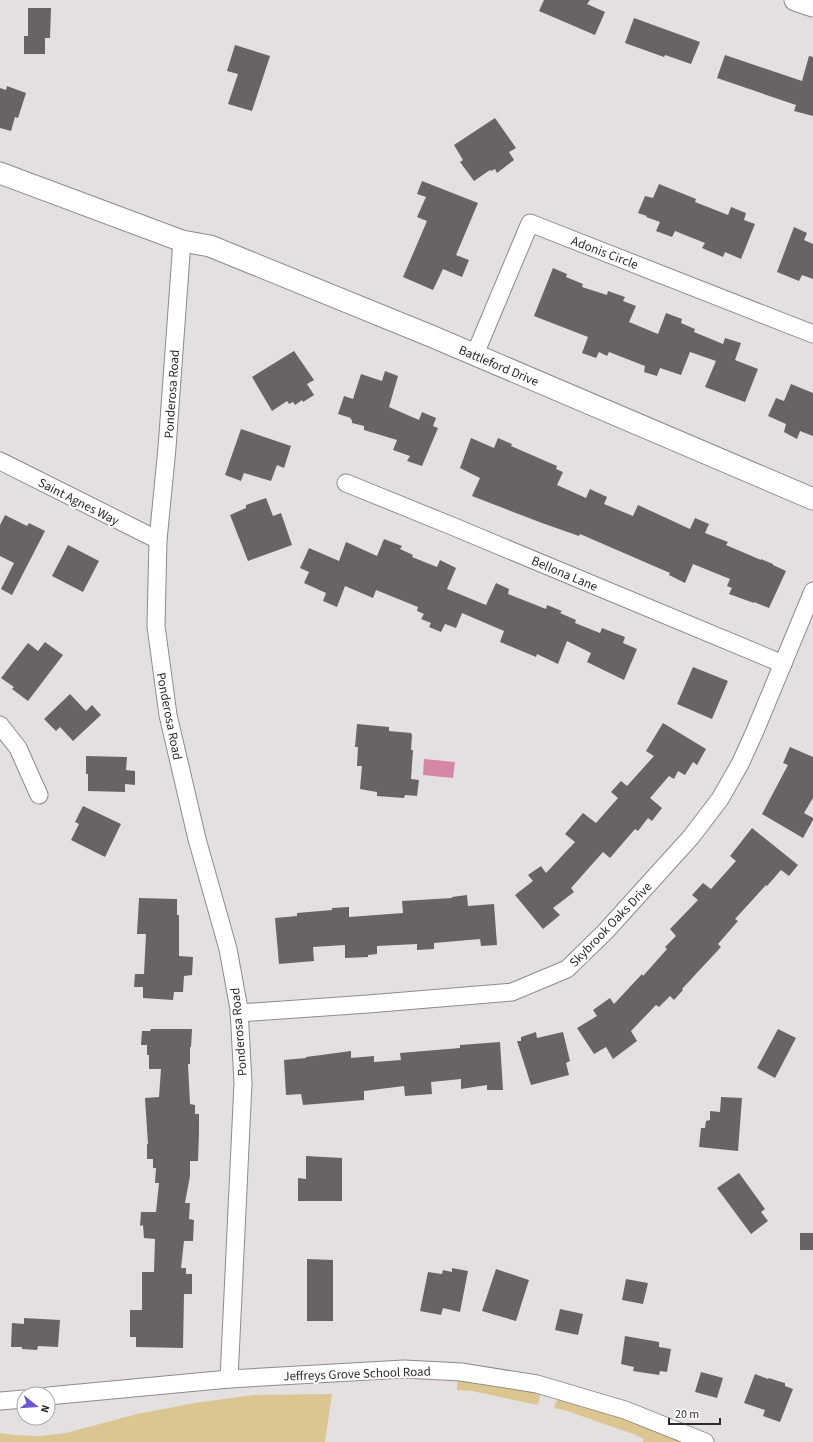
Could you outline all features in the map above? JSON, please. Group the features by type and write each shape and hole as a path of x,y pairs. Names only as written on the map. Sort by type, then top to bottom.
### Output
{"street":[{"path":"795,0 813,6"},
{"path":"0,173 182,241"},
{"name":"Adonis Circle","path":"474,354 530,223 813,334"},
{"name":"Battleford Drive","path":"182,241 210,246 474,354 813,499"},
{"name":"Ponderosa Road","path":"182,241 167,448 158,540 156,626 168,715 197,839 228,949 239,1013 242,1083 229,1379"},
{"name":"Saint Agnes Way","path":"0,461 158,540"},
{"name":"Bellona Lane","path":"346,483 783,664"},
{"name":"Skybrook Oaks Drive","path":"239,1013 512,992 567,969 605,932 691,837 720,799 740,764 756,730 813,590"},
{"path":"0,725 18,748 39,795"},
{"name":"Jeffreys Grove School Road","path":"56,1395 229,1379 404,1369 461,1372 543,1386 625,1410 705,1442"},
{"path":"0,1401 16,1400"}],"shaded area":[{"path":"424,759 455,762 453,778 423,775"},
{"path":"457,1379 532,1390 540,1395 538,1405 472,1391 457,1390"},
{"path":"332,1394 325,1442 0,1442 0,1433 39,1436 66,1433 137,1414 195,1403 253,1395"},
{"path":"564,1398 601,1410 686,1442 643,1442 644,1439 636,1435 567,1411 554,1408 556,1401"}],"building":[{"path":"544,0 590,0 587,4 605,12 595,35 539,11"},
{"path":"28,8 51,8 50,38 45,38 45,54 24,54 24,36 28,36"},
{"path":"634,18 700,42 691,64 665,55 664,57 625,43"},
{"path":"235,45 270,56 252,111 228,104 238,74 227,71"},
{"path":"725,55 802,81 809,56 813,57 813,116 794,111 796,105 717,78"},
{"path":"7,86 26,93 18,118 15,117 11,131 0,128 0,88 6,90"},
{"path":"495,118 516,148 509,152 514,160 497,173 495,169 490,170 474,181 460,162 463,160 454,145"},
{"path":"422,181 478,203 456,255 469,260 462,277 443,269 433,290 403,277 427,221 417,217 426,197 417,194"},
{"path":"659,184 696,199 695,202 728,215 731,207 746,213 744,220 755,224 741,259 725,252 723,257 702,248 705,243 675,231 672,237 656,231 660,222 638,213 645,196 653,198"},
{"path":"794,227 807,233 804,240 813,244 813,279 802,275 799,281 777,272"},
{"path":"553,268 567,274 566,277 583,284 582,287 607,295 608,291 625,297 623,301 636,306 629,322 658,334 666,313 682,319 681,323 695,329 694,332 723,344 725,338 741,343 735,360 758,369 745,402 705,387 716,361 690,352 681,375 660,368 657,376 644,372 645,366 609,352 607,356 599,352 596,358 582,353 588,337 534,316"},
{"path":"294,351 314,380 307,384 314,395 295,405 293,402 289,404 287,401 272,411 252,377"},
{"path":"385,371 398,376 389,407 419,420 422,412 436,418 433,426 438,428 422,466 407,461 410,456 393,450 397,440 364,430 364,426 352,423 351,418 338,414 344,396 353,399 361,374 382,381"},
{"path":"791,384 813,393 813,436 800,431 797,439 784,432 786,424 768,416 776,398 784,401"},
{"path":"241,429 291,446 284,468 277,465 271,481 244,473 241,481 225,475"},
{"path":"471,438 494,448 498,438 512,444 511,446 557,466 556,469 563,472 557,485 586,498 590,489 607,497 604,504 633,516 638,505 690,529 695,518 709,524 705,533 728,542 726,545 773,564 786,571 769,608 729,594 732,588 727,586 730,579 693,564 685,583 669,575 670,573 580,534 579,536 542,523 472,496 480,478 460,468"},
{"path":"266,498 273,516 281,513 292,545 248,561 230,515 246,508 246,505"},
{"path":"5,515 27,526 29,523 45,531 12,595 1,589 14,563 0,556 0,525"},
{"path":"384,539 402,546 400,549 413,555 412,557 437,567 440,560 456,568 447,589 486,605 496,583 509,589 508,594 546,609 547,605 562,611 560,613 576,620 575,623 600,633 602,628 625,637 623,643 637,649 624,680 587,662 591,653 567,641 558,664 537,654 536,657 500,642 504,631 462,613 456,628 445,624 441,632 429,627 431,623 421,619 424,614 417,611 418,607 376,590 373,598 345,586 337,607 323,601 326,593 304,583 309,572 300,568 309,548 339,561 346,542 377,556"},
{"path":"68,545 99,561 83,592 52,576"},
{"path":"45,642 63,655 28,701 12,689 14,687 1,678 28,643 38,651"},
{"path":"693,667 728,681 712,719 677,704"},
{"path":"70,694 86,711 92,705 101,715 73,741 60,727 56,731 44,719"},
{"path":"663,723 706,749 697,765 693,762 685,775 678,771 674,779 669,776 650,798 662,808 652,821 648,818 638,831 635,829 610,858 603,852 571,888 574,892 553,908 560,915 543,929 515,895 533,881 528,875 541,866 546,873 575,842 565,834 583,813 596,823 618,798 611,792 621,781 627,786 654,756 646,751"},
{"path":"357,724 389,727 389,731 411,733 411,750 413,750 411,779 419,780 417,796 405,795 404,798 377,796 377,792 360,789 362,766 357,766 358,747 355,747"},
{"path":"790,747 813,757 813,798 804,813 813,818 813,820 803,838 762,814 788,765 783,763"},
{"path":"86,756 127,757 126,770 135,771 135,785 125,784 125,792 88,791"},
{"path":"83,806 121,824 105,857 71,840 79,824 75,822"},
{"path":"752,828 798,865 789,876 781,870 735,919 738,921 718,944 721,947 682,989 683,990 674,1000 670,996 659,1007 656,1005 631,1031 637,1041 613,1059 606,1047 594,1054 577,1028 597,1016 593,1010 610,998 614,1004 642,974 643,976 667,949 665,947 676,936 670,929 698,900 692,895 703,883 711,889 736,861 730,856"},
{"path":"467,895 468,906 494,904 497,945 481,946 480,939 434,943 434,949 417,950 417,944 377,946 377,954 368,955 368,957 345,958 345,945 313,947 314,961 279,964 275,918 297,916 297,913 349,907 349,917 403,913 402,901 452,898"},
{"path":"139,898 177,899 177,915 179,915 179,956 193,957 192,975 184,976 183,992 174,992 173,1000 143,998 143,987 134,987 135,974 144,974 146,934 137,934"},
{"path":"151,1029 192,1029 190,1064 188,1064 190,1104 195,1105 195,1114 199,1114 199,1132 198,1161 190,1161 190,1176 185,1203 190,1203 189,1219 194,1220 193,1241 184,1241 181,1268 186,1268 186,1274 192,1274 192,1294 184,1294 183,1348 136,1347 136,1337 130,1337 130,1310 142,1310 142,1272 154,1272 155,1239 144,1238 143,1225 140,1226 141,1212 156,1212 159,1183 155,1183 156,1168 153,1168 153,1159 147,1159 148,1144 145,1098 159,1097 161,1069 149,1069 147,1045 141,1045 142,1031 150,1031"},
{"path":"778,1029 796,1038 775,1078 757,1068"},
{"path":"536,1032 537,1038 563,1032 570,1061 566,1063 569,1075 531,1085 517,1041 521,1041 521,1037"},
{"path":"500,1042 503,1090 487,1090 487,1085 461,1089 461,1079 431,1082 432,1094 405,1096 404,1086 364,1091 364,1100 303,1105 301,1094 286,1095 284,1060 351,1051 351,1058 374,1056 374,1062 401,1060 400,1053 460,1048 460,1045"},
{"path":"721,1097 742,1098 738,1151 699,1147 701,1128 705,1128 706,1121 710,1120 710,1111 720,1112"},
{"path":"306,1156 342,1158 342,1201 298,1201 298,1178 306,1179"},
{"path":"739,1173 765,1209 761,1212 768,1221 751,1234 717,1188"},
{"path":"800,1233 813,1233 813,1250 800,1250"},
{"path":"307,1259 333,1260 333,1321 307,1321"},
{"path":"452,1268 468,1271 460,1312 443,1308 441,1315 420,1311 428,1272 442,1274 443,1270 452,1272"},
{"path":"496,1269 529,1280 516,1321 482,1311"},
{"path":"626,1279 648,1283 643,1304 622,1300"},
{"path":"560,1309 583,1314 578,1335 555,1330"},
{"path":"24,1318 60,1320 58,1347 38,1346 37,1350 22,1349 22,1347 11,1347 12,1323 24,1324"},
{"path":"625,1336 659,1342 659,1347 671,1349 667,1372 660,1371 659,1375 633,1371 634,1367 621,1364"},
{"path":"701,1372 723,1378 717,1398 695,1392"},
{"path":"755,1374 785,1383 785,1386 793,1389 780,1422 763,1416 765,1410 744,1403"}]}
